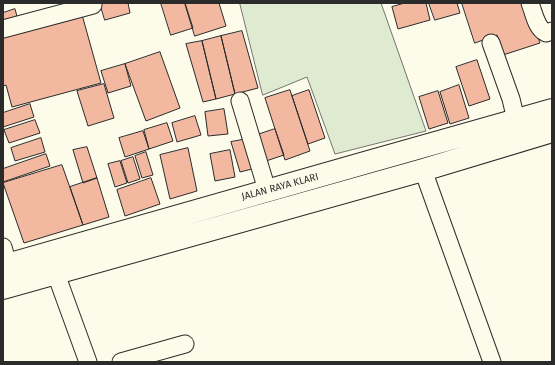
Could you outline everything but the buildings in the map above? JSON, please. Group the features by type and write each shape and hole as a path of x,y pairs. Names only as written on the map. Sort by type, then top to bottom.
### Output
{"highway":[{"name":"JALAN RAYA KLARI","path":"5,259 267,190 552,110"},
{"path":"3,288 423,170 552,131"}],"street":[{"path":"530,3 541,30 546,33 552,31"},
{"path":"3,30 93,5"},
{"path":"491,43 511,99 516,120"},
{"path":"240,101 267,190"},
{"path":"423,170 492,362"},
{"path":"56,274 88,362"},
{"path":"121,362 153,358 185,344"}],"green space":[{"path":"240,3 381,3 426,131 335,154 307,77 263,95"}]}
